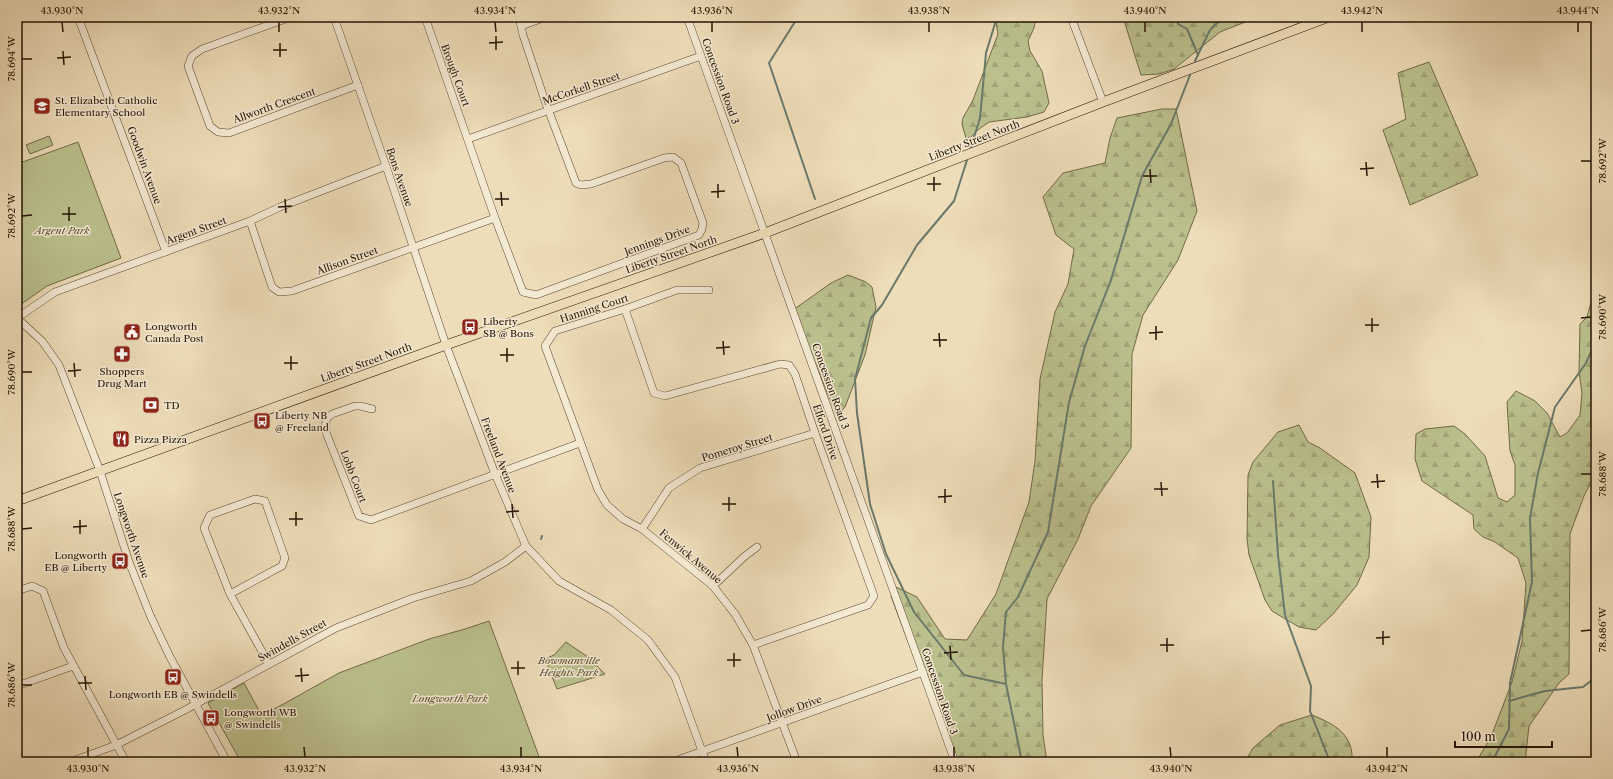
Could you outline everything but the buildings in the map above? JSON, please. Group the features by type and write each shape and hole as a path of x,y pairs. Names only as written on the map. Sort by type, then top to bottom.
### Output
{"main road":[{"name":"Liberty Street North","path":"17,500 446,345 765,233 1103,102 1329,17"}],"street":[{"path":"17,22 25,17"},
{"name":"Goodwin Avenue","path":"78,17 166,252"},
{"name":"Allworth Crescent","path":"291,17 202,49 192,56 188,66 210,126 218,132 229,133 358,85"},
{"name":"Bons Avenue","path":"334,17 446,345"},
{"name":"Brough Court","path":"425,17 468,139"},
{"path":"519,17 548,110"},
{"path":"521,26 546,17"},
{"name":"Concession Road 3","path":"687,17 955,762"},
{"path":"1070,17 1103,102"},
{"name":"McCorkell Street","path":"468,139 701,56"},
{"name":"Jennings Drive","path":"468,139 495,218 523,292 536,295 696,236 701,232 702,223 681,163 678,159 664,158 591,184 581,185 576,183 573,177 548,110"},
{"name":"Argent Street","path":"17,318 55,292 250,221 280,207 386,166"},
{"name":"Allison Street","path":"250,221 272,287 278,292 292,291 413,246 495,218"},
{"name":"Hanning Court","path":"580,443 545,346 555,332 677,290 709,290"},
{"name":"Elford Drive","path":"625,309 654,394 665,396 780,364 789,365 796,374 815,433 874,596 868,605 753,645"},
{"name":"Longworth Avenue","path":"17,318 42,341 59,365 100,471 130,562 150,615 169,655 227,762"},
{"name":"Freeland Avenue","path":"446,345 495,474 526,546 559,581 611,610 648,640 675,677 706,762"},
{"name":"Lobb Court","path":"372,409 360,406 339,410 328,418 325,426 327,435 359,516 371,520 495,474"},
{"name":"Pomeroy Street","path":"642,529 669,488 700,468 815,433"},
{"path":"495,474 580,443"},
{"name":"Fenwick Avenue","path":"580,443 598,490 607,505 623,519 642,529 713,586 735,614 753,645 797,762"},
{"path":"230,594 282,566 285,558 265,501 255,499 210,515 204,528 230,594 269,664"},
{"name":"Swindells Street","path":"70,762 116,745 196,705 348,622 413,598 471,581 505,562 526,546"},
{"path":"713,586 745,556 757,547"},
{"path":"17,591 32,586 43,591 64,648 126,762"},
{"path":"17,686 73,666"},
{"name":"Jollow Drive","path":"672,762 923,672"}],"green space":[{"path":"995,17 1036,17 1034,28 1028,41 1030,51 1042,71 1049,103 1044,112 1027,117 989,122 971,137 966,138 962,124 963,118 973,100 998,34"},
{"path":"1123,17 1258,17 1220,32 1174,69 1159,74 1141,75"},
{"path":"1429,62 1478,175 1410,205 1383,130 1406,119 1398,73"},
{"path":"1162,109 1176,109 1197,211 1178,260 1143,315 1132,354 1131,448 1091,506 1078,539 1047,599 1042,680 1043,735 1047,762 953,762 891,596 896,587 917,597 945,639 967,640 996,594 1029,502 1035,461 1040,379 1055,312 1068,284 1074,249 1056,235 1043,197 1063,173 1105,163 1110,138 1117,118"},
{"path":"49,136 53,145 30,154 26,145"},
{"name":"Argent Park","path":"78,142 121,258 47,286 20,305 17,302 17,164"},
{"path":"848,275 866,282 872,287 876,307 865,355 845,407 837,416 793,310 831,283"},
{"path":"1596,284 1596,473 1584,496 1570,534 1569,674 1559,683 1529,726 1525,762 1476,762 1491,737 1512,682 1522,641 1526,583 1518,558 1495,542 1483,537 1474,529 1473,515 1422,481 1415,459 1416,434 1425,429 1454,426 1465,434 1485,456 1498,498 1507,502 1515,495 1515,465 1510,451 1507,402 1516,391 1535,401 1547,413 1560,437 1567,433 1580,415 1582,393 1579,372 1580,324 1587,317"},
{"path":"1299,425 1308,442 1320,448 1355,473 1371,517 1369,557 1357,585 1333,614 1316,630 1299,627 1272,611 1265,600 1249,555 1247,539 1248,475 1253,462 1278,432"},
{"name":"Longworth Park","path":"489,621 541,762 241,762 208,703 244,683 262,716 339,673 429,639"},
{"name":"Bowmanville Heights Park","path":"566,642 588,657 605,674 557,689 545,659 554,655"},
{"path":"1312,715 1328,722 1341,731 1350,744 1352,762 1245,762 1253,748 1280,725"}],"waterway":[{"path":"798,17 769,63 815,199"},
{"path":"971,147 980,118 986,53 997,17"},
{"path":"1176,17 1178,24 1187,29 1198,55"},
{"path":"1195,61 1210,30 1223,17"},
{"path":"1022,762 1006,684 1003,647 1006,612 1018,597 1048,532 1069,402 1085,346 1111,280 1142,176 1171,124 1190,75"},
{"path":"967,160 954,201 917,245 882,305 871,318 855,379 857,413 870,504 886,554 914,612 964,675 1006,684"},
{"path":"1492,762 1509,729 1510,683 1532,582 1530,518 1538,473 1555,407 1586,363 1596,341"},
{"path":"1273,481 1278,555 1285,615 1311,686 1310,711 1330,762"},
{"path":"1509,701 1545,691 1583,687 1596,677"}],"place":[{"name":"St. Elizabeth Catholic Elementary School","path":"42,106"},
{"name":"Liberty SB @ Bons","path":"470,327"},
{"name":"Longworth Canada Post","path":"132,332"},
{"name":"Shoppers Drug Mart","path":"122,354"},
{"name":"TD","path":"151,405"},
{"name":"Liberty NB @ Freeland","path":"262,421"},
{"name":"Pizza Pizza","path":"121,439"},
{"name":"Longworth EB @ Liberty","path":"120,561"},
{"name":"Longworth EB @ Swindells","path":"173,677"},
{"name":"Longworth WB @ Swindells","path":"211,718"}]}
